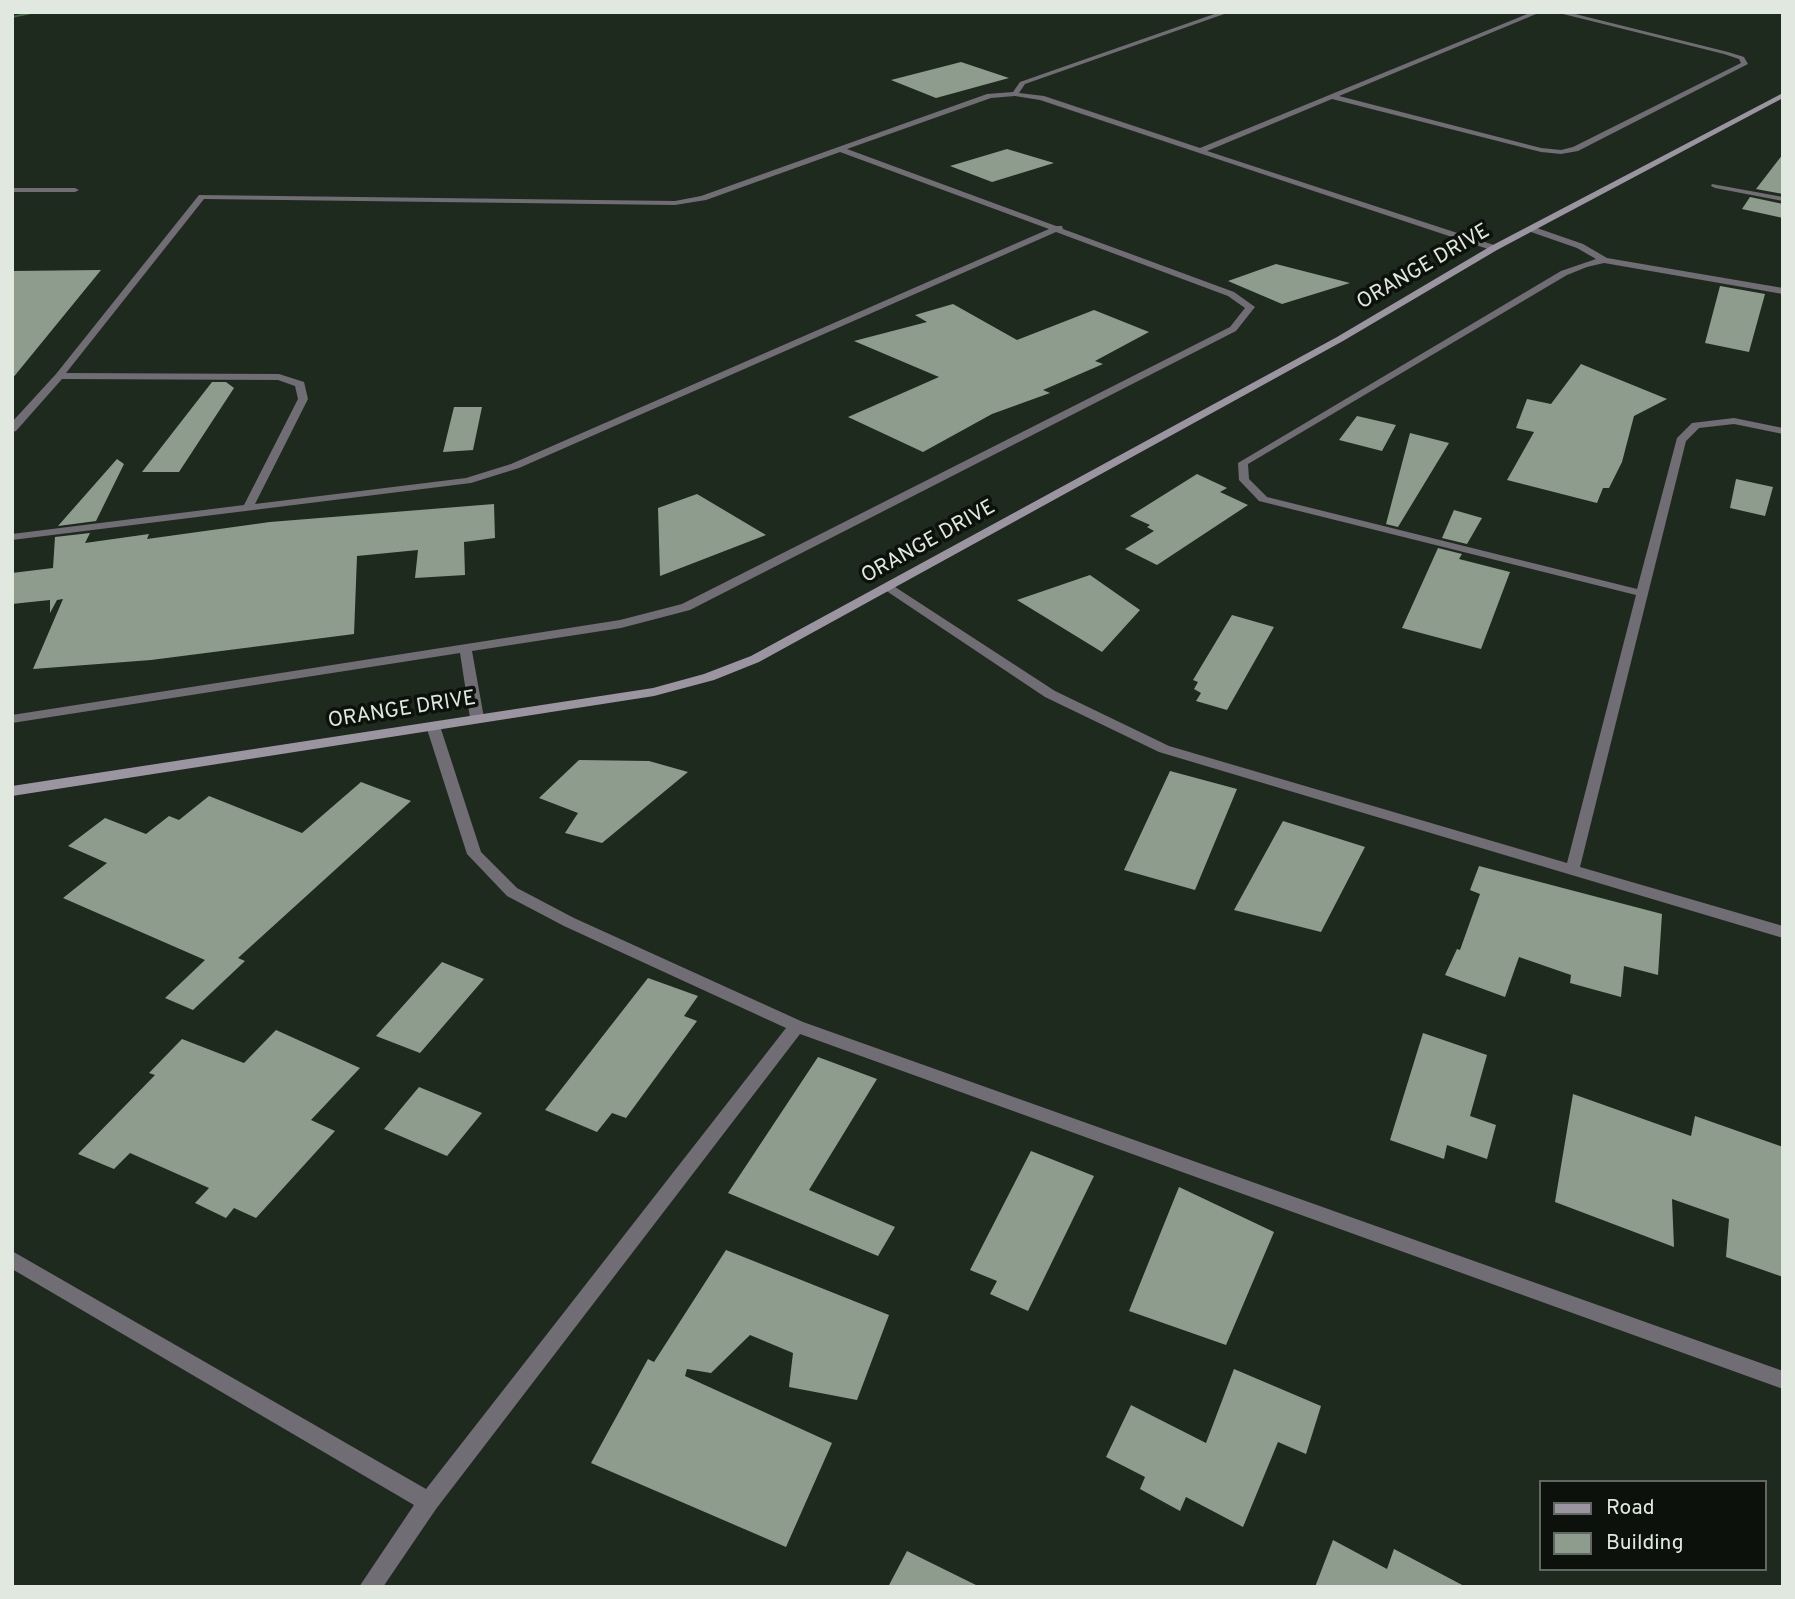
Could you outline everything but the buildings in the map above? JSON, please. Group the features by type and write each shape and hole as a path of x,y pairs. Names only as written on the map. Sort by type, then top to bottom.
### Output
{"street":[{"path":"1192,12 1210,18"},
{"path":"1015,94 1022,83 1227,12"},
{"path":"1202,150 1538,12"},
{"path":"1329,96 1541,150 1561,152 1575,149 1745,64 1742,58 1726,53 1558,12"},
{"path":"12,429 59,376 202,197 675,203 703,198 990,96 1015,94 1041,98 1494,248"},
{"name":"ORANGE DRIVE","path":"12,791 654,692 709,677 755,659 1340,339 1494,248 1534,230 1781,98"},
{"path":"12,719 466,650 621,624 686,607 1233,329 1250,307 1231,294 1059,228 842,150"},
{"path":"1715,186 1783,199"},
{"path":"12,190 75,190"},
{"path":"12,537 249,505 467,481 515,466 1059,228"},
{"path":"1534,230 1580,246 1604,260 1783,291"},
{"path":"1604,260 1564,273 1243,463 1244,480 1263,499 1641,593"},
{"path":"59,376 279,377 300,384 303,399 249,505"},
{"path":"1572,870 1681,440 1696,425 1734,421 1783,431"},
{"path":"888,588 1049,694 1164,749 1783,932"},
{"path":"466,650 477,718"},
{"path":"433,726 474,854 512,892 569,922 797,1026 1783,1380"},
{"path":"370,1587 429,1502 797,1026"},
{"path":"12,1259 429,1502"}],"waterway":[{"path":"12,17 39,12"}]}
